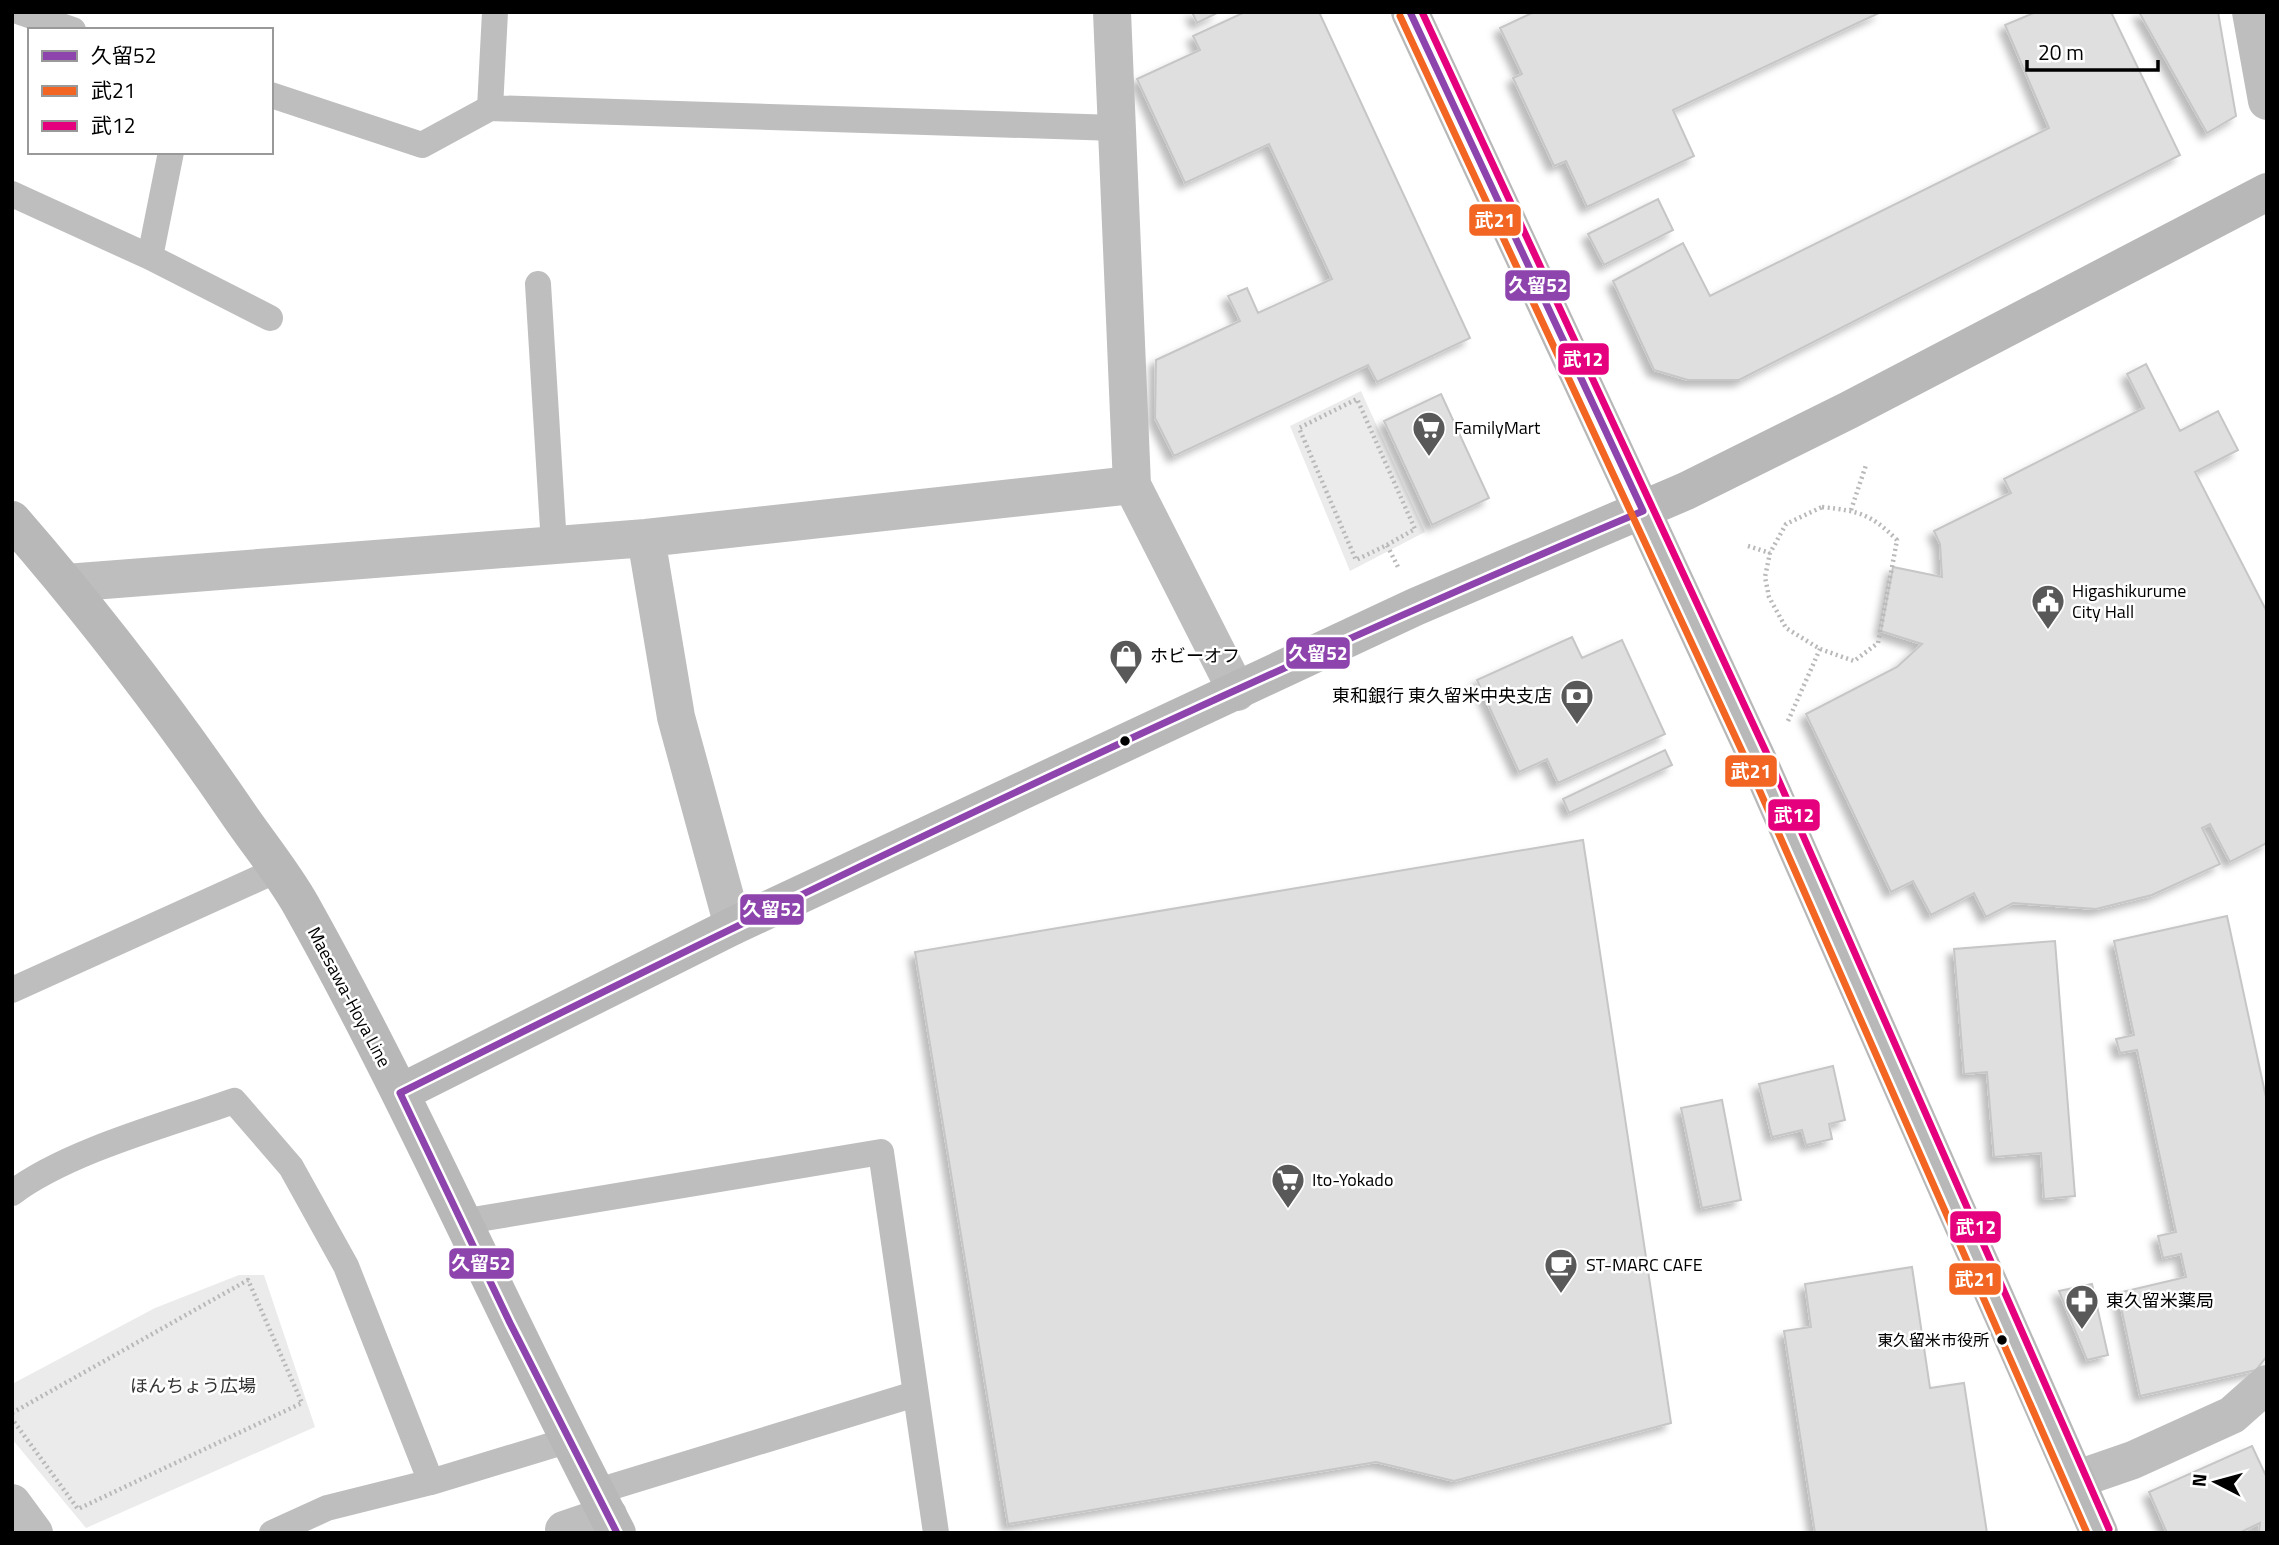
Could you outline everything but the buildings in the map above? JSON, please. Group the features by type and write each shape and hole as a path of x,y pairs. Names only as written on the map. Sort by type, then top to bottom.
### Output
{"main road":[{"path":"1412,13 1643,511 2078,1479 2099,1533"},
{"path":"400,1093 733,926 1415,607 1643,511 1849,410 2267,192"},
{"name":"Maesawa-Hoya Line","path":"12,520 66,583 187,739 300,902 400,1093 461,1222 607,1513"}],"street":[{"path":"1112,12 1132,485 1237,692"},
{"path":"2251,12 2267,101"},
{"path":"66,583 646,538 1132,485"},
{"path":"646,538 676,717 733,926"},
{"path":"2078,1479 2133,1460 2232,1415 2267,1384"},
{"path":"565,1533 564,1530 607,1513"}],"lane":[{"path":"20,12 67,28"},
{"path":"491,108 495,12"},
{"path":"273,96 422,145 491,108 1116,128"},
{"path":"150,257 171,154"},
{"path":"12,194 150,257 270,318"},
{"path":"538,284 554,545"},
{"path":"12,990 277,870"},
{"path":"12,1193 35,1175 234,1101 291,1167 346,1266 431,1482"},
{"path":"461,1222 881,1152 936,1533"},
{"path":"607,1513 915,1394"},
{"path":"272,1533 327,1508 431,1482 569,1440"}],"path":[{"path":"1357,399 1415,529 1387,545 1356,560 1299,428 1357,399"},
{"path":"1851,510 1866,465"},
{"path":"1822,507 1851,510 1877,520 1897,540 1878,643 1854,661 1820,649 1786,628 1769,597 1765,577 1770,553 1786,524 1822,507"},
{"path":"1387,545 1399,570"},
{"path":"1748,546 1770,553"},
{"path":"1788,721 1820,649"},
{"path":"12,1413 248,1280 302,1403 78,1509 12,1419"}],"green space":[{"path":"1361,391 1425,532 1350,571 1290,426"},
{"name":"ほんちょう広場","path":"239,1275 264,1275 315,1427 86,1528 12,1439 12,1384 155,1308"}],"transit line":[{"name":"久留52","path":"617,1533 510,1323 400,1093 707,941 1172,719 1643,511 1410,12"},
{"name":"武12","path":"1422,12 1767,754 2109,1529"},
{"name":"武21","path":"1400,16 1747,762 2087,1533"}],"place":[{"name":"FamilyMart","path":"1429,458"},
{"name":"Higashikurume City Hall","path":"2048,631"},
{"name":"ホビーオフ","path":"1126,686"},
{"name":"東和銀行 東久留米中央支店","path":"1577,726"},
{"name":"Ito-Yokado","path":"1288,1210"},
{"name":"ST-MARC CAFE","path":"1561,1295"},
{"name":"東久留米薬局","path":"2082,1331"},
{"name":"東久留米市役所","path":"2002,1340"}]}
